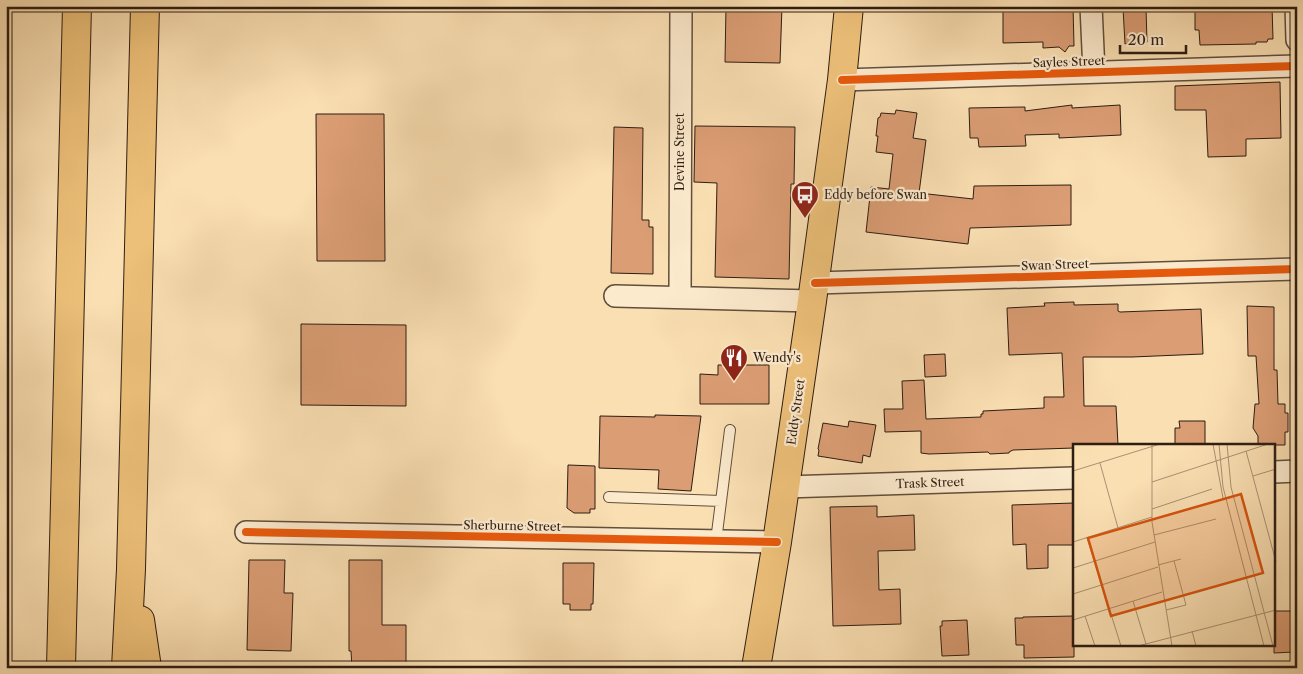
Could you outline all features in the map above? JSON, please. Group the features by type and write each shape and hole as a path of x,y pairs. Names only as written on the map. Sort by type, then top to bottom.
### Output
{"main road":[{"path":"62,668 77,6"},
{"path":"126,668 131,569 145,6"},
{"name":"Eddy Street","path":"756,668 777,542 814,292 842,80 849,6"},
{"path":"131,569 147,668"}],"street":[{"name":"Devine Street","path":"680,297 681,6"},
{"path":"1091,6 1094,72"},
{"path":"1296,6 1297,40"},
{"name":"Sayles Street","path":"842,80 1297,66"},
{"name":"Swan Street","path":"615,296 680,297 814,292 1297,269"},
{"path":"1276,472 1297,471"},
{"name":"Trask Street","path":"785,487 1073,478"},
{"name":"Sherburne Street","path":"246,532 777,542"}],"lane":[{"path":"716,541 730,430"},
{"path":"609,497 721,501"}],"building":[{"path":"726,6 782,6 780,63 725,62"},
{"path":"1003,6 1073,6 1074,46 1069,46 1065,52 1059,47 1043,48 1043,42 1003,43"},
{"path":"1195,6 1272,6 1273,39 1268,39 1267,42 1256,42 1256,44 1200,45 1199,30 1195,30"},
{"path":"1123,8 1146,8 1147,42 1125,44"},
{"path":"1280,82 1281,138 1246,139 1246,156 1208,157 1206,110 1175,110 1175,86"},
{"path":"1072,105 1072,108 1120,105 1121,135 1059,138 1059,134 1025,135 1026,146 979,147 978,138 970,138 969,108 1025,107 1025,111"},
{"path":"896,110 917,113 913,138 926,140 919,193 973,199 974,186 1071,185 1071,225 970,228 968,244 866,232 871,187 889,189 893,154 876,152 878,118 881,113 895,114"},
{"path":"316,114 384,114 385,261 317,261"},
{"path":"695,126 795,127 794,184 791,184 789,279 715,277 717,183 694,182"},
{"path":"614,127 643,128 642,220 649,220 649,227 653,227 653,274 611,273"},
{"path":"1074,302 1074,305 1118,304 1118,311 1120,312 1201,309 1203,354 1083,357 1084,406 1116,406 1118,444 1073,444 1073,448 1013,450 1009,453 929,454 921,453 921,431 885,432 884,409 903,409 902,381 924,380 926,419 981,417 983,411 1044,408 1044,397 1064,397 1062,353 1009,355 1007,308 1045,306 1044,303"},
{"path":"1247,306 1274,307 1274,370 1277,370 1278,404 1285,404 1285,413 1288,413 1288,432 1285,432 1285,445 1258,444 1258,436 1253,428 1255,404 1259,404 1256,356 1248,356"},
{"path":"301,324 406,325 406,406 301,405"},
{"path":"945,354 946,376 925,377 924,355"},
{"name":"Wendy's","path":"718,365 769,365 769,404 700,404 700,374 718,375"},
{"path":"655,415 701,416 691,491 658,489 659,470 599,468 600,416 655,417"},
{"path":"849,421 876,425 870,457 863,455 862,463 818,456 823,423 848,427"},
{"path":"1179,421 1205,421 1205,444 1175,444 1175,428 1180,428"},
{"path":"568,465 595,466 595,509 590,509 590,513 574,513 567,508"},
{"path":"1073,503 1073,545 1048,545 1048,568 1027,569 1026,544 1013,545 1012,505"},
{"path":"877,506 877,517 914,515 915,550 878,551 879,590 900,589 901,624 833,626 830,507"},
{"path":"249,560 285,560 284,593 293,593 291,651 247,650"},
{"path":"349,560 382,560 382,625 406,625 406,668 352,668 351,651 349,651"},
{"path":"563,563 594,563 593,604 591,604 591,610 570,610 570,604 563,604"},
{"path":"1276,611 1295,611 1296,650 1294,652 1274,653 1274,646 1276,646"},
{"path":"1073,616 1074,657 1024,658 1024,645 1016,645 1015,618"},
{"path":"967,620 969,655 942,656 940,626 942,626 942,621"}],"cycle path":[{"path":"842,80 1297,66"},
{"path":"815,283 1297,269"},
{"path":"246,532 777,542"}],"place":[{"name":"Eddy before Swan","path":"805,219"},
{"name":"Wendy's","path":"734,382"}]}
